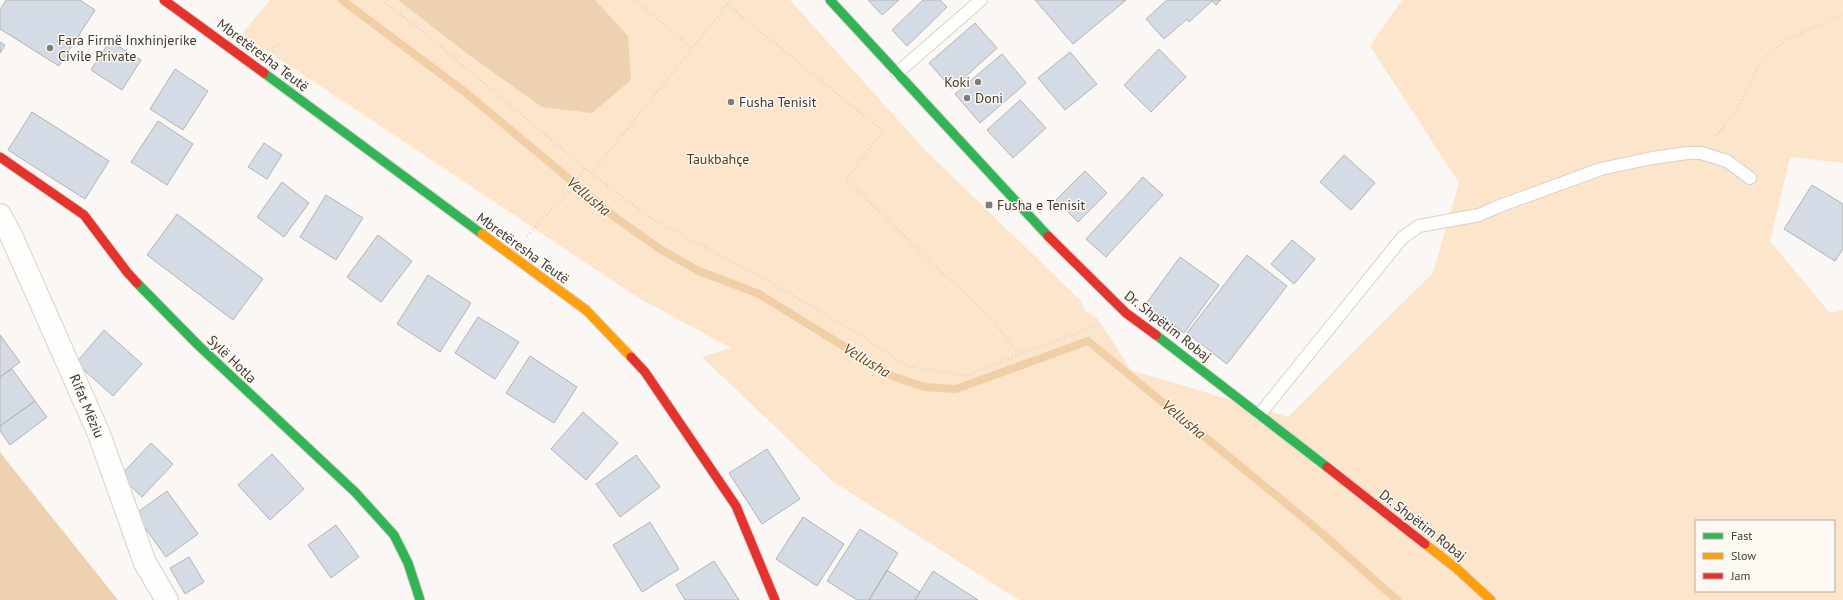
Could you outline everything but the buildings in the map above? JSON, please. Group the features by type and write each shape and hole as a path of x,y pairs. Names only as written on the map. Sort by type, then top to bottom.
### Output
{"street":[{"name":"Mbretëresha Teutë","path":"164,0 509,255 586,310 645,372 736,506 775,600"},
{"name":"Dr. Shpëtim Robaj","path":"830,0 1050,238 1126,313 1260,414 1456,568 1491,600"},
{"name":"Sylë Hotla","path":"0,157 84,215 127,272 192,340 255,400 313,451 355,492 394,535 408,563 420,600"},
{"name":"Rifat Mëziu","path":"0,215 10,233 99,434 145,563 167,600"}],"lane":[{"path":"897,73 981,0"},
{"path":"1260,414 1402,238 1419,226 1479,215 1497,207 1601,170 1652,158 1688,153 1701,154 1727,161 1750,178"}],"path":[{"path":"380,0 424,33 592,174 649,217 766,280 851,329 907,366 966,376 1019,354 1107,322"},
{"path":"635,0 691,48"},
{"path":"592,174 691,48 731,0"},
{"path":"727,4 883,131 846,179 989,316 1019,354"},
{"path":"1701,154 1737,110 1759,64 1772,50 1787,40 1843,14"},
{"path":"509,255 565,196 585,168"}],"green space":[{"name":"Taukbahçe","path":"270,0 790,0 925,150 1080,300 1085,311 1098,319 1131,370 1288,417 1433,273 1459,183 1370,46 1402,0 1843,0 1843,163 1790,157 1770,241 1830,313 1843,310 1843,600 1019,600 832,481 702,357 731,348 637,297 242,34"}],"shaded area":[{"path":"398,0 595,0 628,36 631,80 592,113 542,107 469,55"},
{"path":"0,452 3,456 118,600 0,600"}],"waterway":[{"name":"Vellusha","path":"342,0 465,92 616,218 660,249 699,271 759,294 892,376 924,387 956,389 1088,341 1317,529 1397,600"}],"traffic: fast":[{"path":"830,0 1048,236"},
{"path":"264,73 482,234"},
{"path":"137,283 198,345 355,492 394,535 408,563 420,600"},
{"path":"1156,335 1327,467"}],"traffic: slow":[{"path":"482,234 586,310 631,357"},
{"path":"1425,544 1456,568 1491,600"}],"traffic: jam":[{"path":"164,0 264,73"},
{"path":"0,157 84,215 137,283"},
{"path":"1048,236 1126,313 1156,335"},
{"path":"631,357 645,372 736,506 775,600"},
{"path":"1327,467 1425,544"}],"place":[{"name":"Fara Firmë Inxhinjerike Civile Private","path":"50,48"},
{"name":"Koki","path":"978,82"},
{"name":"Doni","path":"967,98"},
{"name":"Fusha Tenisit","path":"731,102"},
{"name":"Fusha e Tenisit","path":"989,205"}]}
